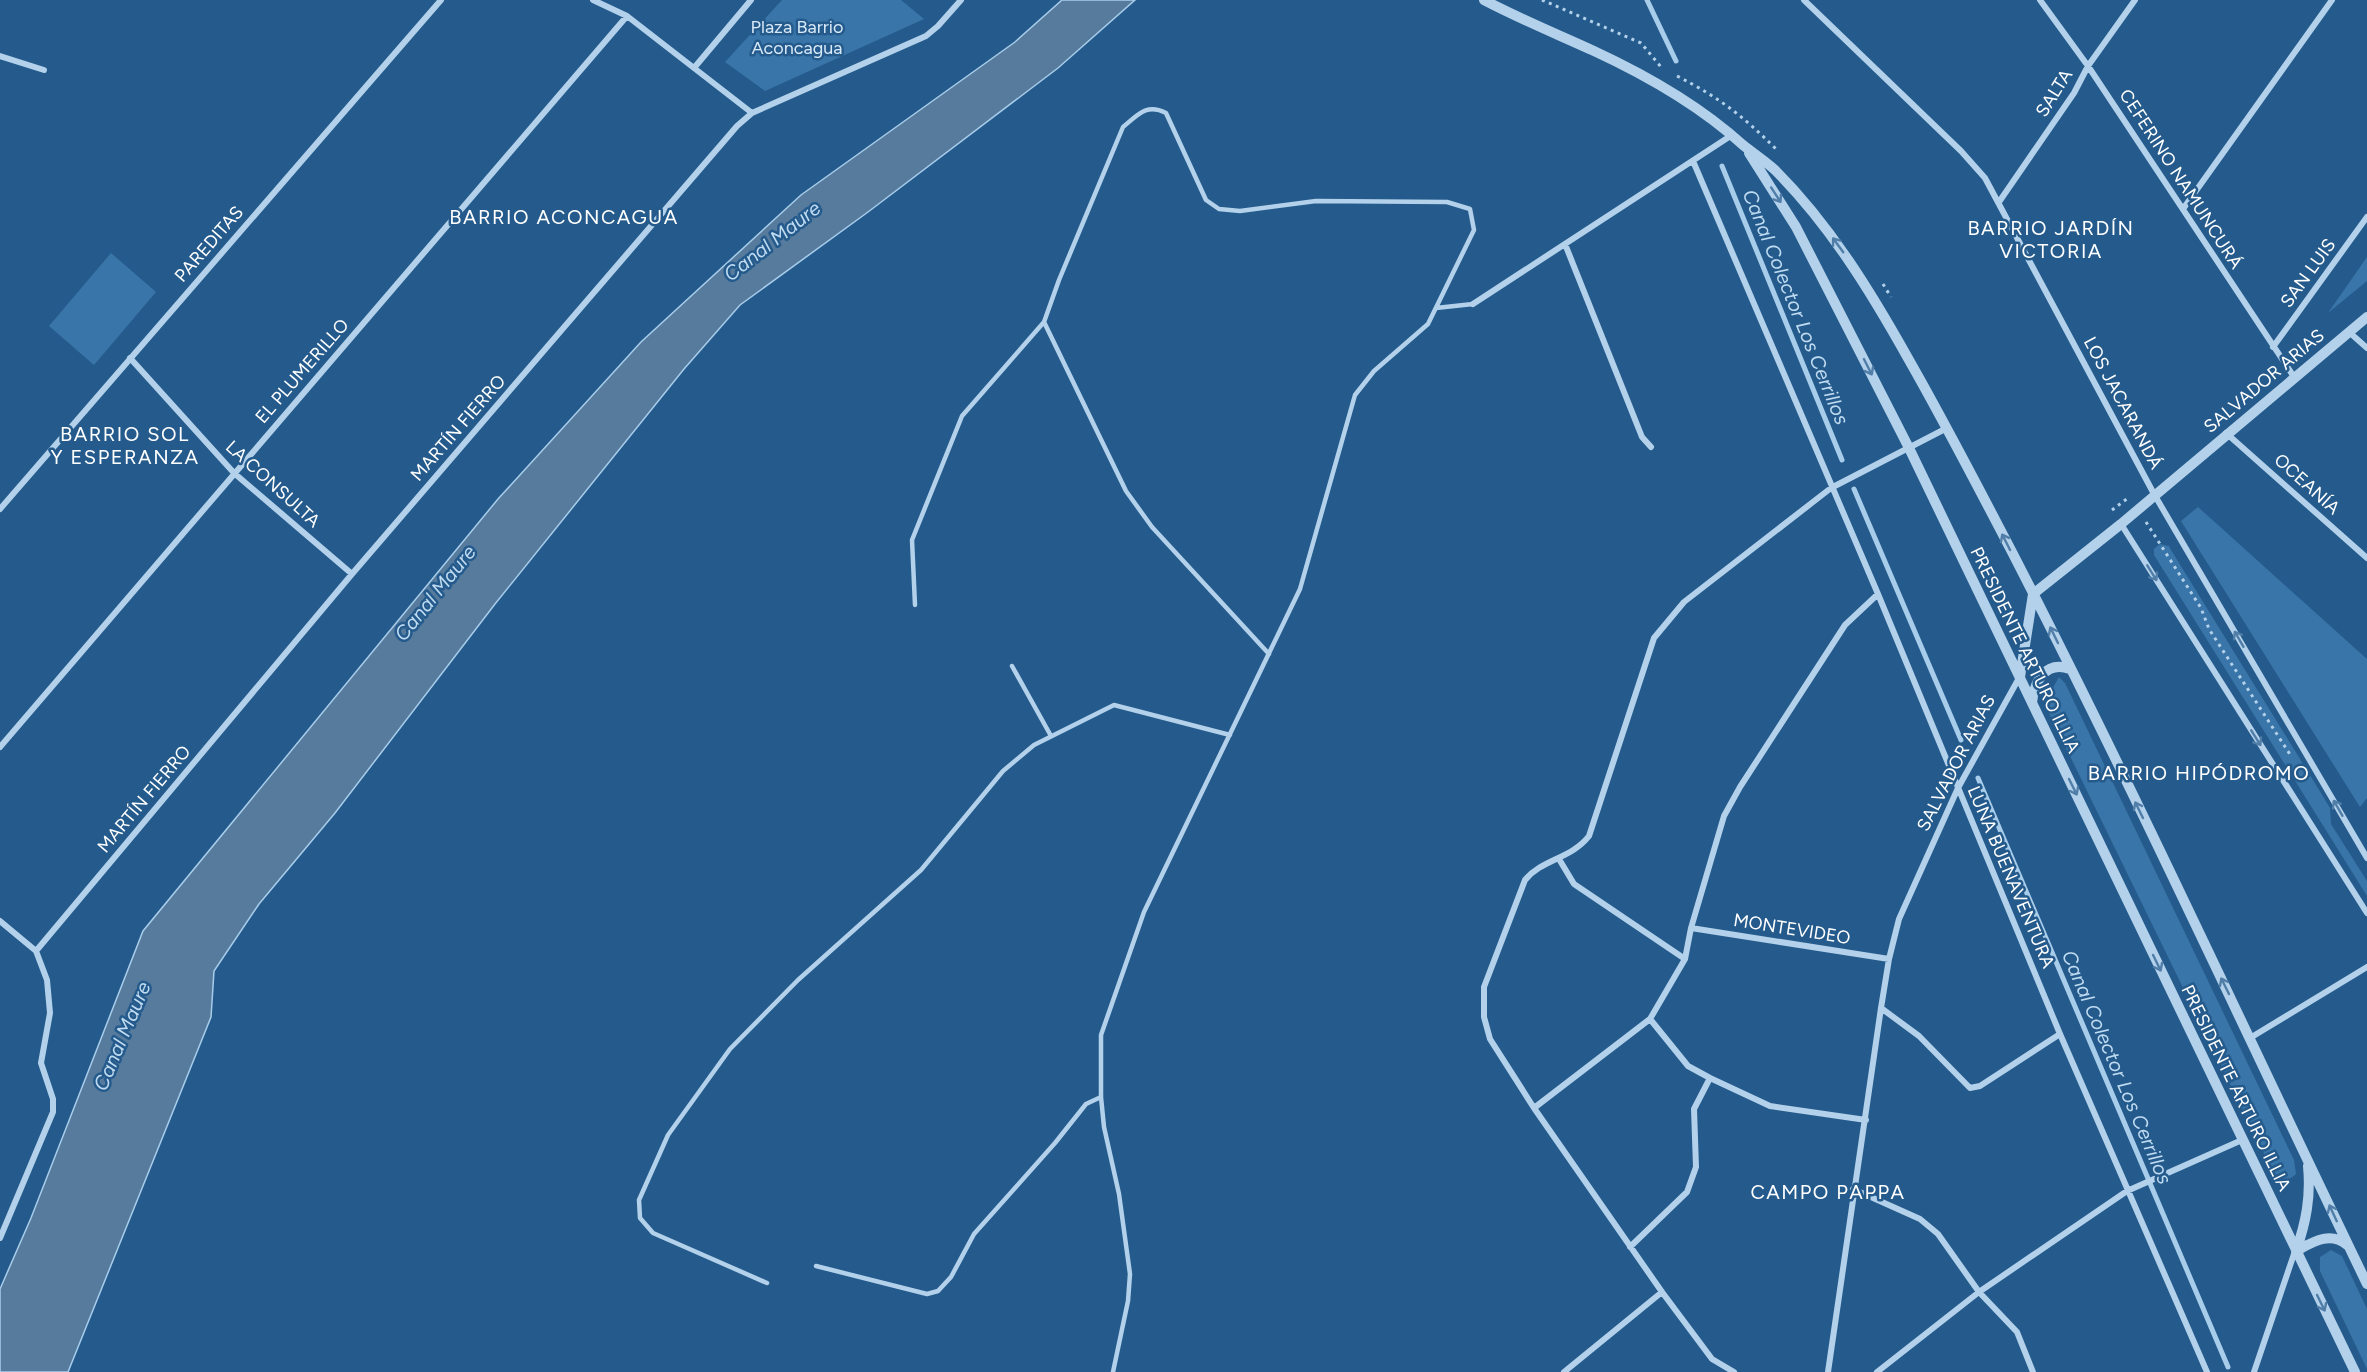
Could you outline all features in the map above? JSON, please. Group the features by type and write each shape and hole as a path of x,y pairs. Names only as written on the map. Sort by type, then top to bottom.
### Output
{"street":[{"name":"PAREDITAS","path":"0,509 441,0"},
{"path":"594,0 627,16 752,113"},
{"path":"694,68 751,0"},
{"name":"MARTÍN FIERRO","path":"36,951 352,574 737,126 752,113 913,43 938,26 961,0"},
{"name":"PRESIDENTE ARTURO ILLIA","path":"1484,0 1513,16 1592,50 1674,92 1733,134 1780,176 1822,223 1854,267 1948,428 2033,594 2250,1038 2367,1284"},
{"name":"LOS JACARANDÁ","path":"1804,0 1978,169 1999,202 2154,494 2367,858"},
{"name":"CEFERINO NAMUNCURÁ","path":"2040,0 2088,66 2294,377"},
{"name":"SALTA","path":"1999,202 2074,93 2088,66 2135,0"},
{"path":"2183,209 2332,0"},
{"name":"EL PLUMERILLO","path":"0,747 627,16"},
{"path":"0,56 44,70"},
{"path":"1473,303 1733,134"},
{"name":"PRESIDENTE ARTURO ILLIA","path":"1744,146 1796,227 1909,448 2355,1372"},
{"name":"LUNA BUENAVENTURA","path":"1693,160 1878,594 2060,1034 2207,1372"},
{"name":"SAN LUIS","path":"2273,346 2367,216"},
{"path":"1565,244 1642,437 1651,447"},
{"name":"SALVADOR ARIAS","path":"1828,1372 1881,1008 1889,959 1899,919 1958,788 2020,677 2033,594 2121,524 2226,433 2367,317"},
{"path":"2349,332 2367,348"},
{"name":"LA CONSULTA","path":"130,358 234,473 352,574"},
{"path":"1734,1372 1712,1359 1630,1247 1534,1108 1490,1039 1484,1017 1484,987 1525,880 1533,870 1559,860 1580,847 1589,836 1654,638 1684,602 1832,488 1948,428"},
{"name":"OCEANÍA","path":"2226,433 2367,558"},
{"path":"2121,524 2367,913"},
{"path":"1534,1108 1650,1019 1685,959 1690,928 1724,816 1740,787 1845,625 1878,594"},
{"path":"2032,703 2036,682 2044,672 2056,667 2070,669"},
{"path":"1559,860 1574,885 1685,959"},
{"path":"0,921 36,951 47,980 50,1014 41,1063 53,1099 53,1112 0,1238"},
{"name":"MONTEVIDEO","path":"1690,928 1889,959"},
{"path":"2250,1038 2367,967"},
{"path":"1881,1008 1919,1036 1970,1088 1980,1086 2060,1034"},
{"path":"1650,1019 1688,1066 1710,1078 1770,1106 1866,1120"},
{"path":"1630,1247 1687,1192 1696,1167 1694,1108 1710,1078"},
{"path":"1877,1372 1979,1292 2127,1191 2242,1140"},
{"path":"2254,1372 2308,1211 2310,1188 2308,1160"},
{"path":"1853,1189 1920,1219 1938,1234 1979,1292 2017,1332 2029,1358 2032,1372"},
{"path":"2296,1251 2318,1240 2332,1237 2348,1245"},
{"path":"1564,1372 1662,1292"}],"lane":[{"path":"915,605 912,540 962,416 1044,322 1059,280 1123,127 1142,111 1156,108 1166,113 1206,200 1219,209 1240,212 1316,201 1447,202 1470,209 1474,231 1428,324 1374,371 1355,395 1300,589 1144,912 1101,1035 1101,1097 1104,1127 1119,1194 1130,1274 1128,1301 1113,1372"},
{"path":"1436,308 1473,303"},
{"path":"1044,322 1126,491 1152,527 1269,654"},
{"path":"1012,666 1051,736"},
{"path":"766,1283 652,1233 640,1218 639,1200 668,1135 730,1049 798,980 921,870 1003,771 1034,745 1114,705 1230,735"},
{"path":"816,1266 927,1294 938,1291 951,1277 974,1234 1055,1143 1086,1104 1101,1097"}],"path":[{"path":"1542,0 1641,43 1653,60 1664,70"},
{"path":"1674,75 1705,90 1731,107 1778,151"},
{"path":"1882,282 1893,301"},
{"path":"2106,516 2127,498 2131,500 2200,608 2209,629 2291,756"}],"green space":[{"name":"Plaza Barrio Aconcagua","path":"782,0 901,0 924,19 765,91 725,62"},
{"path":"111,253 156,292 94,365 49,326"},
{"path":"2367,257 2367,281 2328,313"},
{"path":"2198,507 2367,659 2367,798 2360,807 2181,521"},
{"path":"2160,544 2169,546 2330,808 2331,824 2367,881 2367,896 2154,555 2154,549"},
{"path":"2059,677 2065,683 2294,1160 2296,1174 2290,1178 2282,1180 2274,1174 2047,709 2046,700"},
{"path":"2331,1250 2342,1256 2367,1309 2367,1369 2320,1271 2320,1257"}],"water":[{"name":"Canal Maure","path":"1062,0 1135,0 1058,68 868,212 740,305 684,369 495,604 335,813 259,904 214,971 211,1017 68,1372 0,1372 0,1289 31,1218 143,931 498,499 641,342 801,195 1015,42"}],"waterway":[{"name":"Canal Colector Los Cerrillos","path":"1647,0 1676,61"},
{"name":"Canal Colector Los Cerrillos","path":"1722,166 1842,460"},
{"name":"Canal Colector Los Cerrillos","path":"1854,489 1961,740"},
{"name":"Canal Colector Los Cerrillos","path":"1978,778 2228,1367"}],"district":[{"name":"BARRIO ACONCAGUA","path":"564,217"},
{"name":"BARRIO JARDÍN VICTORIA","path":"2051,240"},
{"name":"BARRIO SOL Y ESPERANZA","path":"125,446"},
{"name":"BARRIO HIPÓDROMO","path":"2199,773"},
{"name":"CAMPO PAPPA","path":"1828,1192"}]}
